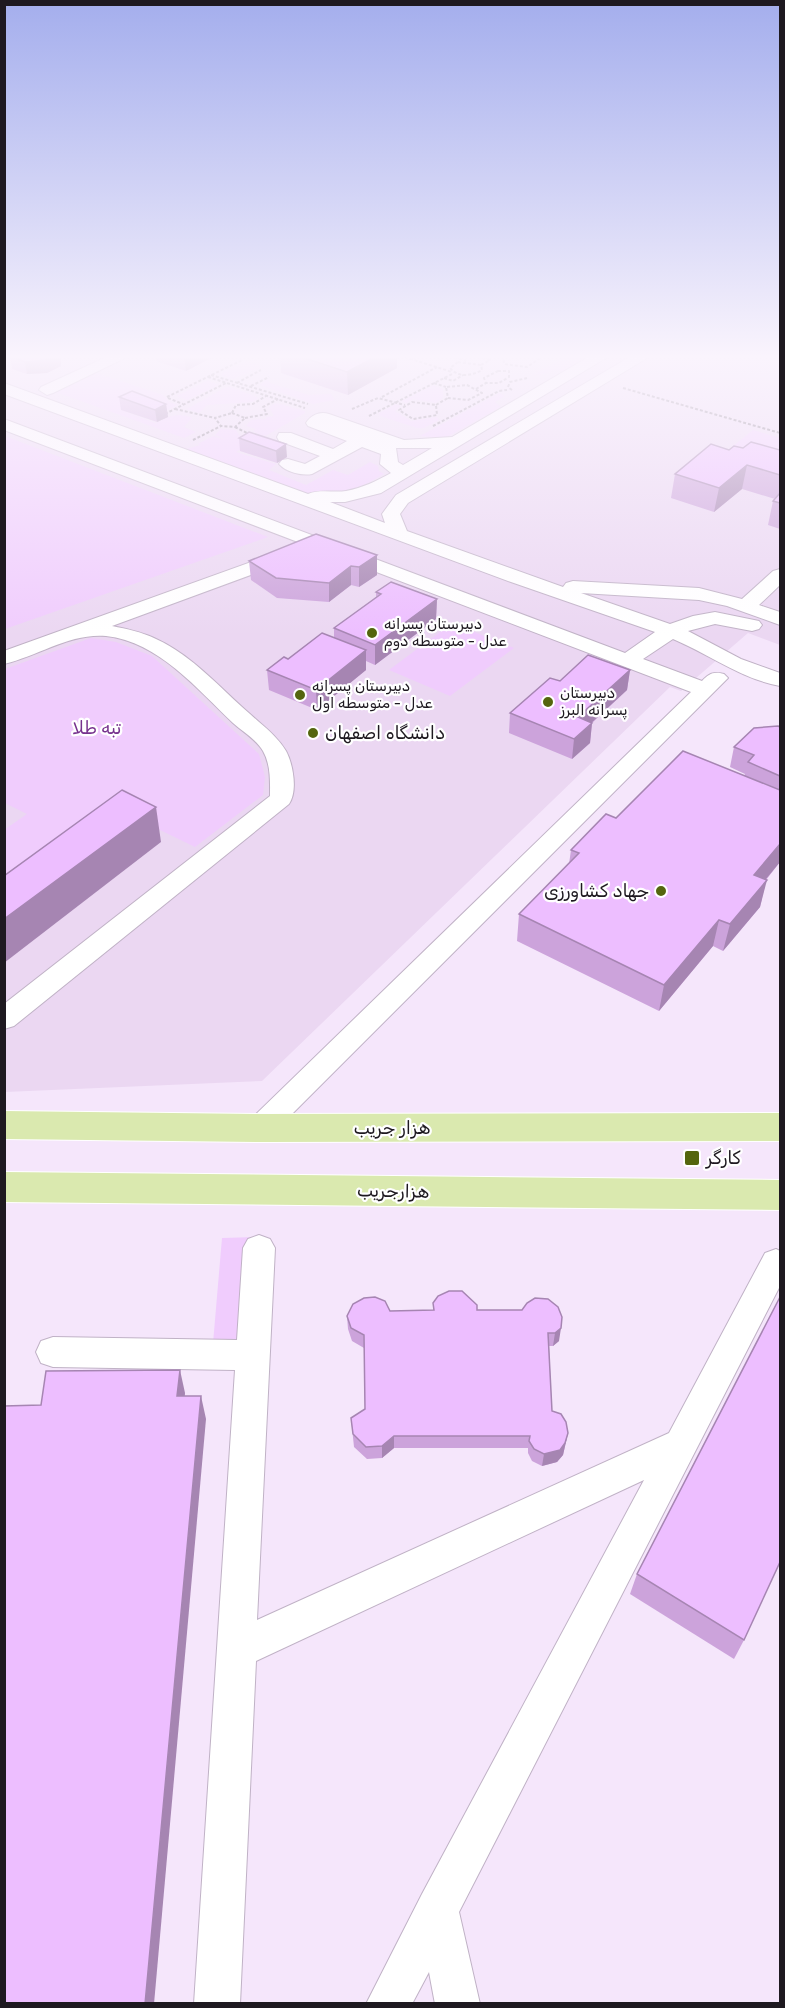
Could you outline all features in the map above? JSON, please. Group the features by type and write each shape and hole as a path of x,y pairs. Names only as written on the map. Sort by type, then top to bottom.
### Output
{"main road":[{"name":"هزار جریب","path":"4,1125 260,1128 780,1127"},
{"name":"هزارجریب","path":"4,1187 780,1195"}],"street":[{"path":"69,449 705,690"},
{"path":"171,449 518,578 671,631 698,642 734,663 780,681"},
{"path":"317,449 334,455"},
{"path":"288,464 306,470 344,449"},
{"path":"387,449 389,464 403,473"},
{"path":"299,497 345,497 375,489 444,449"},
{"path":"399,534 391,514 402,500 488,449"},
{"path":"220,506 259,482"},
{"path":"4,658 307,548 314,540"},
{"path":"4,642 293,542 314,540"},
{"path":"459,595 493,568"},
{"path":"746,606 780,575"},
{"path":"518,578 556,587 699,594 746,606 780,619"},
{"path":"163,649 158,633 162,610 176,596"},
{"path":"628,660 677,626 692,622 723,618 737,620 780,636"},
{"path":"4,1018 281,799 283,772 273,748 207,686 163,649 128,634 82,630"},
{"path":"260,1128 734,663"},
{"path":"217,2004 259,1248"},
{"path":"388,2004 776,1263"},
{"path":"53,1352 252,1355"},
{"path":"236,1650 681,1445"},
{"path":"437,1909 458,2004"}],"shaded area":[{"name":"دانشگاه اصفهان","path":"4,449 780,449 780,645 748,633 681,691 670,687 262,1081 5,1092"}],"green space":[{"path":"4,449 38,449 268,537 5,629"},
{"path":"186,449 241,449 236,452 276,464 269,470 306,485 333,470 348,475 370,462 378,466 379,471 384,474 345,492 305,493"},
{"path":"730,449 780,449 780,462 727,451"},
{"path":"452,623 514,648 450,696 389,670"},
{"name":"تبه طلا","path":"91,638 116,642 152,656 259,754 265,777 263,795 195,847 123,812 5,898 4,830 27,814 5,803 5,669"},
{"path":"260,1237 252,1355 212,1355 222,1238"}],"building":[{"path":"705,449 780,450 780,475 747,465 719,488 675,474"},
{"path":"780,493 780,503 773,501"},
{"path":"316,534 377,555 359,567 351,566 329,583 276,578 249,561"},
{"path":"391,582 437,599 375,645 334,628 381,594 376,592"},
{"path":"322,633 366,650 316,690 267,670 284,657 288,659"},
{"path":"588,655 630,670 578,717 592,723 574,739 510,713 550,678 560,681"},
{"path":"780,727 780,776 748,762 754,755 734,747 754,728"},
{"name":"جهاد کشاورزی","path":"683,751 780,790 780,844 754,875 767,880 730,924 719,920 664,985 519,914 579,853 571,850 606,814 616,818"},
{"path":"122,790 156,807 4,919 4,876"},
{"path":"449,1291 462,1291 477,1305 477,1310 522,1310 535,1298 548,1299 558,1307 562,1317 561,1328 555,1333 548,1333 552,1411 561,1414 566,1422 568,1433 560,1450 544,1454 534,1449 529,1441 530,1436 394,1436 382,1446 366,1447 353,1434 351,1418 365,1409 364,1335 351,1328 347,1316 353,1304 364,1298 375,1297 385,1301 390,1311 434,1310 433,1303 438,1296"},
{"path":"780,1297 780,1562 744,1640 637,1574"},
{"path":"180,1370 177,1396 201,1396 145,2004 4,2004 4,1406 41,1405 46,1371"}],"place":[{"name":"دبیرستان پسرانه عدل - متوسطه دوم","path":"372,633"},
{"name":"دبیرستان پسرانه عدل - متوسطه اول","path":"300,695"},
{"name":"دبیرستان پسرانه البرز","path":"548,702"},
{"name":"دانشگاه اصفهان","path":"313,733"},
{"name":"جهاد کشاورزی","path":"661,891"},
{"name":"کارگر","path":"692,1158"}]}
